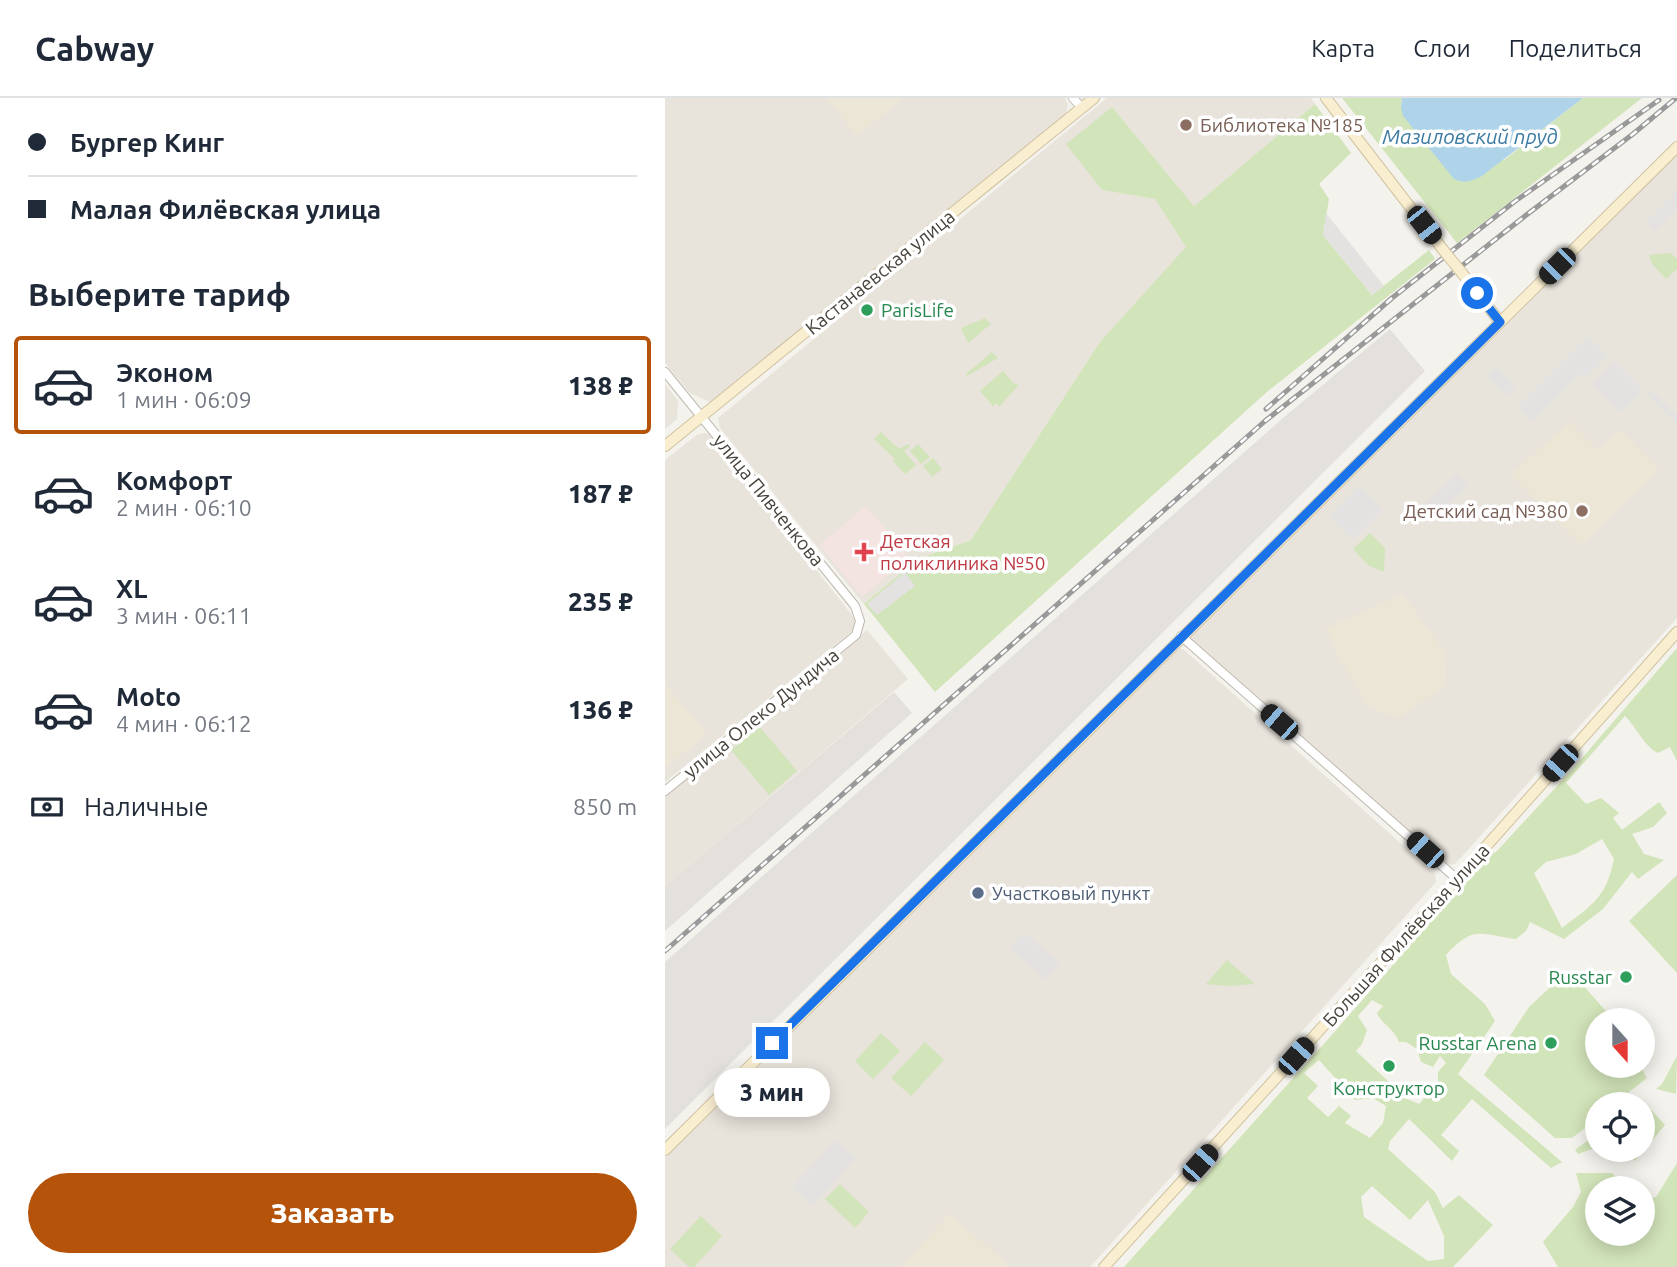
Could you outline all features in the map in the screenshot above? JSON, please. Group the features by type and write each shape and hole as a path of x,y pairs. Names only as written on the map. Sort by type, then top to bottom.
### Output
{"street":[{"path":"1073,98 1082,108"},
{"name":"Кастанаевская улица","path":"665,446 1094,98"},
{"path":"1326,98 1500,322"},
{"path":"665,1150 1677,147"},
{"name":"улица Пивченкова","path":"665,372 855,606 860,621 856,635"},
{"name":"Большая Филёвская улица","path":"1104,1267 1457,879 1677,632"},
{"name":"улица Олеко Дундича","path":"665,791 856,635"},
{"path":"1181,636 1457,879"}],"shaded area":[{"path":"665,98 1065,98 1068,104 1066,114 710,402 690,393 665,363"},
{"path":"826,98 903,98 857,136"},
{"path":"1107,98 1311,98 1315,104 1194,206 1112,107 1102,190 1155,199 1187,247 1100,342 971,540 918,559 864,604 720,428 718,418"},
{"path":"1677,154 1677,618 1455,864 1449,865 1192,641 1190,634"},
{"path":"1677,191 1677,208 1655,231 1646,222"},
{"path":"1326,213 1384,286 1372,295 1323,235"},
{"path":"1390,329 1425,371 665,1129 665,962 1283,418"},
{"path":"1588,336 1608,356 1585,378 1580,374 1532,422 1517,407"},
{"path":"1614,361 1643,390 1621,413 1592,384"},
{"path":"1496,366 1516,386 1507,396 1487,376"},
{"path":"665,384 678,401 677,419 665,429"},
{"path":"1652,390 1677,415 1677,424 1647,394"},
{"name":"Детский сад №380","path":"1569,421 1598,450 1620,430 1659,470 1581,545 1511,475"},
{"path":"698,434 710,435 851,614 856,628 665,782 665,460"},
{"path":"1457,473 1468,485 1437,515 1426,503"},
{"path":"1359,486 1383,510 1353,540 1329,516"},
{"name":"Детская поликлиника №50","path":"866,506 909,558 862,597 819,545"},
{"path":"905,572 915,586 877,615 867,604"},
{"path":"1403,594 1444,651 1447,674 1443,687 1400,717 1380,712 1365,704 1340,660 1326,628"},
{"path":"867,630 908,679 665,886 665,795"},
{"path":"1175,648 1183,649 1435,874 1436,882 1090,1267 665,1267 665,1157"},
{"path":"665,683 707,734 665,768"},
{"path":"894,692 912,713 665,931 665,886"},
{"path":"1024,932 1060,963 1045,980 1010,948"},
{"path":"835,1140 856,1158 813,1206 792,1187"},
{"path":"950,1213 1010,1267 900,1267"}],"green space":[{"path":"1342,98 1402,98 1401,108 1504,160 1583,98 1642,98 1457,243"},
{"path":"1315,104 1351,153 1319,184 1329,199 1323,235 1372,295 1429,250 1435,259 1268,391 935,692 864,604 918,559 971,540 1100,342 1186,247 1155,199 1102,190 1066,144 1112,107 1194,206"},
{"path":"1671,253 1677,259 1677,269 1666,279 1652,264 1649,255"},
{"path":"985,318 991,324 968,343 961,328"},
{"path":"992,352 998,358 967,376 966,374"},
{"path":"1003,371 1013,383 1019,385 999,407 997,403 993,406 980,391"},
{"path":"881,432 899,449 908,444 910,446 904,451 916,465 905,474 893,461 895,459 874,439"},
{"path":"918,444 930,457 921,464 910,451"},
{"path":"933,458 942,469 932,477 923,466"},
{"path":"1370,533 1385,548 1384,572 1368,565 1353,549"},
{"path":"1677,648 1677,761 1670,747 1658,753 1653,750 1625,716 1566,783 1586,804 1601,798 1619,813 1613,818 1622,830 1659,802 1667,813 1653,827 1632,834 1644,854 1664,860 1638,879 1632,872 1603,909 1564,939 1530,922 1526,931 1516,939 1485,934 1470,935 1446,955 1451,974 1485,1004 1495,1021 1458,1074 1562,1162 1551,1168 1472,1099 1441,1135 1459,1151 1452,1161 1409,1119 1390,1141 1388,1149 1435,1192 1443,1208 1459,1195 1493,1225 1453,1267 1124,1267 1490,854 1496,852 1570,772","holes":["1602,839 1614,859 1607,883 1596,900 1562,928 1534,873 1546,862 1576,854","1372,1000 1383,1006 1377,1013 1382,1021 1399,1042 1406,1042 1417,1049 1421,1062 1433,1067 1440,1056 1446,1063 1438,1072 1438,1084 1419,1104 1407,1099 1356,1051 1367,1030 1358,1016","1319,1060 1355,1100 1373,1098 1386,1106 1383,1123 1370,1138 1345,1123 1351,1116 1339,1106 1328,1117 1307,1098 1318,1086 1304,1073","1372,1186 1410,1220 1428,1200 1444,1236 1444,1259 1428,1261 1364,1217 1361,1197"]},
{"path":"760,727 797,771 769,795 731,750"},
{"path":"1677,875 1677,973 1629,921"},
{"path":"1227,960 1255,984 1206,984"},
{"name":"Russtar Arena","path":"1558,980 1580,982 1603,1008 1585,1008 1585,1078 1647,1078 1629,1092 1585,1092 1585,1128 1572,1138 1555,1138 1484,1075 1529,1007"},
{"path":"881,1033 900,1051 873,1079 855,1061"},
{"path":"925,1042 944,1060 911,1096 891,1078"},
{"path":"1677,1056 1676,1094 1656,1089 1662,1084"},
{"path":"1655,1114 1665,1125 1655,1137"},
{"path":"1585,1143 1585,1152 1578,1154 1575,1150"},
{"path":"1677,1163 1677,1267 1558,1267 1543,1242 1573,1207 1581,1192 1576,1173 1612,1173 1615,1176 1585,1176 1585,1246 1655,1246 1656,1197"},
{"path":"840,1184 869,1212 855,1228 825,1199"},
{"path":"701,1216 722,1236 694,1267 689,1267 670,1249"}],"water":[{"name":"Мазиловский пруд","path":"1402,98 1583,98 1482,176 1465,182 1454,179 1403,116"}],"railway":[{"path":"665,951 1265,421 1676,98"},
{"path":"1266,409 1392,298 1514,202 1659,100"}],"place":[{"name":"Библиотека №185","path":"1186,125"},
{"name":"ParisLife","path":"867,310"},
{"name":"Детский сад №380","path":"1582,511"},
{"name":"Детская поликлиника №50","path":"864,552"},
{"name":"Участковый пункт","path":"978,893"},
{"name":"Russtar","path":"1626,977"},
{"name":"Russtar Arena","path":"1551,1043"},
{"name":"Конструктор","path":"1389,1066"}],"route":[{"path":"772,1043 1500,322 1477,293"}]}
